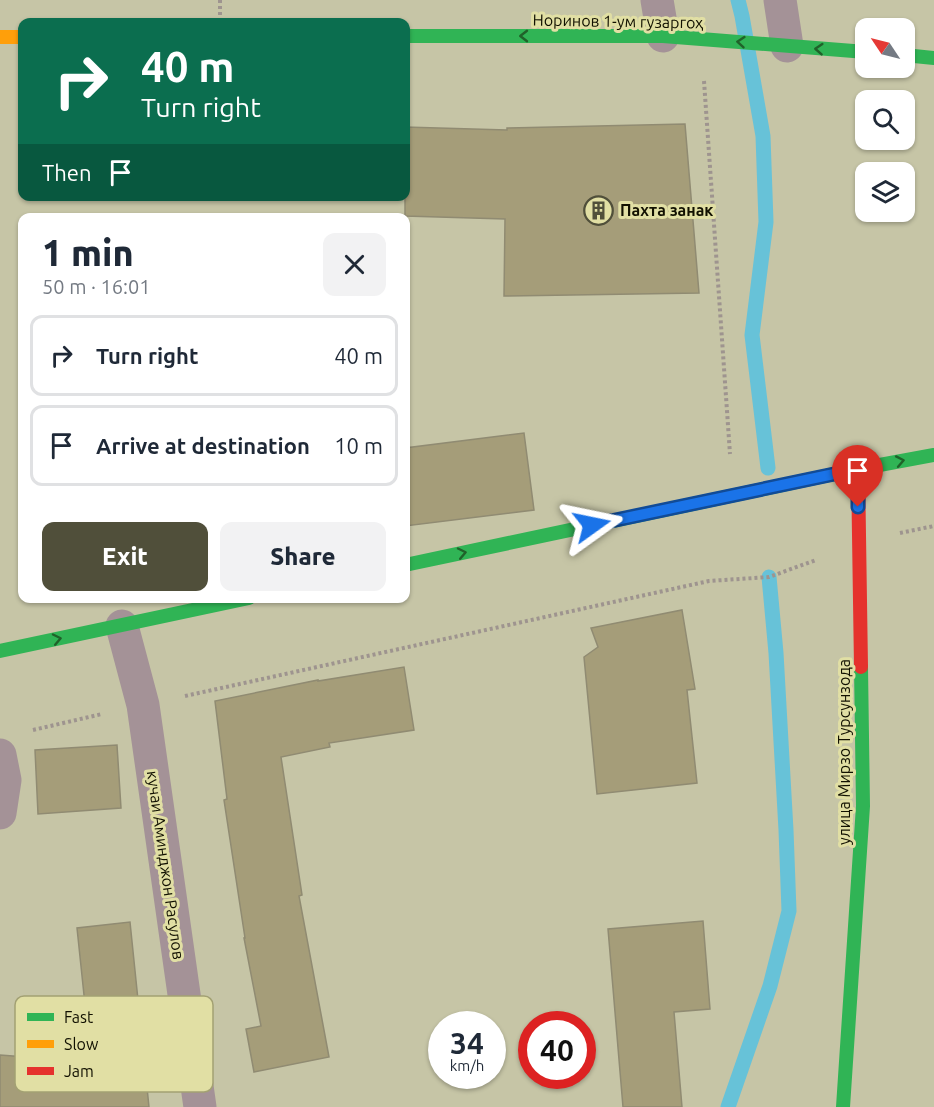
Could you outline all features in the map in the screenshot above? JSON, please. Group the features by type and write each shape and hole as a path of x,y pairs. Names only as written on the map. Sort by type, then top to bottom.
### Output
{"street":[{"path":"657,0 663,36"},
{"path":"780,0 780,46"},
{"name":"Норинов 1-ум гузаргоҳ","path":"410,36 663,36 855,51"},
{"path":"0,37 18,37"},
{"path":"915,56 934,58"},
{"path":"410,564 934,455"},
{"name":"улица Мирзо Турсунзода","path":"843,1107 863,806 858,469"},
{"path":"0,651 226,603"},
{"name":"кучаи Аминджон Расулов","path":"122,626 143,705 184,996"},
{"path":"0,755 5,780 0,813"},
{"name":"кучаи Аминджон Расулов","path":"198,1092 200,1107"}],"path":[{"path":"220,0 220,18"},
{"path":"705,39 733,496"},
{"path":"33,730 710,581 769,577 859,544 934,526"}],"building":[{"name":"Пахта занак","path":"685,124 699,293 504,296 505,219 410,216 410,213 405,213 405,201 410,201 410,127 507,130 507,128"},
{"path":"524,433 534,510 410,525 410,447"},
{"path":"682,610 695,689 687,690 697,783 597,794 584,657 598,647 591,628"},
{"path":"404,667 414,730 329,743 330,747 281,757 302,895 299,896 329,1057 254,1072 246,1029 261,1026 244,938 224,800 227,799 215,701 318,680"},
{"path":"117,745 121,808 38,814 35,750"},
{"path":"703,921 710,1009 674,1012 682,1107 623,1107 608,929"},
{"path":"130,922 138,996 84,996 77,928"},
{"path":"0,1055 15,1056 15,1092 147,1092 149,1107 0,1107"}],"waterway":[{"path":"738,0 763,136 766,222 752,335 768,468"},
{"path":"728,1107 770,986 789,911 776,653 769,577"}],"traffic: fast":[{"path":"410,36 663,36 855,51"},
{"path":"915,56 934,58"},
{"path":"410,564 934,455"},
{"path":"0,651 226,603"},
{"path":"843,1107 863,806 861,667"}],"traffic: slow":[{"path":"0,37 18,37"}],"traffic: jam":[{"path":"858,469 861,667"}],"place":[{"name":"Пахта занак","path":"599,210"}],"route":[{"path":"592,525 858,469 858,507"}]}
